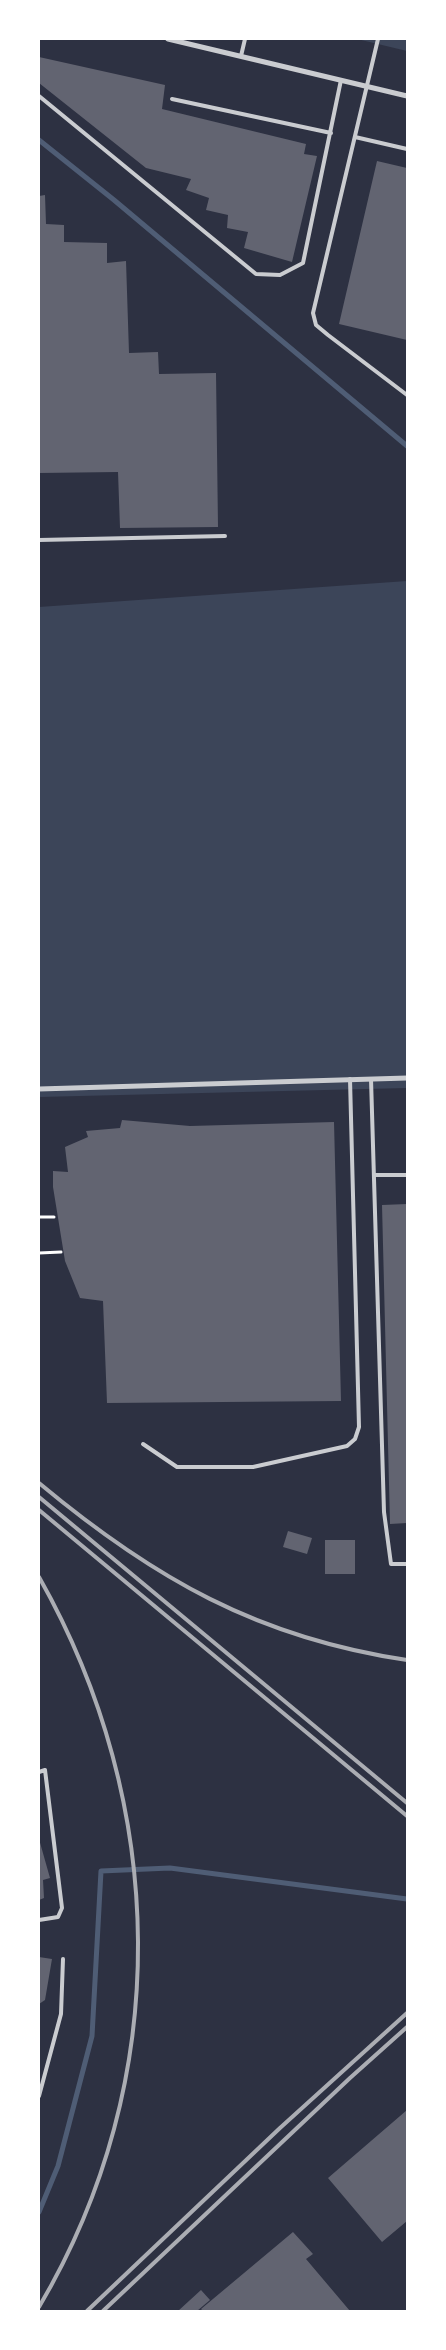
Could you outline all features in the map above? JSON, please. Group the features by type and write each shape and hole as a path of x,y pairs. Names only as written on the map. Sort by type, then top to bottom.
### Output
{"street":[{"path":"168,39 407,96"},
{"path":"39,1089 407,1078"}],"lane":[{"path":"241,56 245,39"},
{"path":"378,39 313,313 316,325 328,336 407,394"},
{"path":"39,96 256,274 280,275 303,263 341,80"},
{"path":"172,99 330,133"},
{"path":"355,137 407,149"},
{"path":"39,540 225,536"},
{"path":"143,1444 177,1467 253,1467 327,1452 347,1446 355,1439 359,1427 350,1079"},
{"path":"371,1079 384,1512 391,1564 407,1564"},
{"path":"374,1176 407,1175"},
{"path":"39,1772 45,1770 62,1908 58,1917 39,1920"},
{"path":"39,2096 61,2014 63,1959"}],"path":[{"path":"39,1217 54,1217"},
{"path":"39,1253 61,1252"}],"shaded area":[{"path":"357,39 407,39 407,51"},
{"path":"407,581 407,1088 39,1097 39,607"}],"building":[{"path":"39,57 165,85 162,109 306,144 304,154 317,156 292,262 244,248 248,232 227,228 228,215 206,210 209,198 186,190 191,179 146,168 39,83"},
{"path":"377,161 407,168 407,340 339,324"},
{"path":"45,195 46,224 64,225 64,242 107,243 107,263 126,261 129,353 158,352 159,374 216,373 218,527 120,528 118,472 39,473 39,196"},
{"path":"122,1120 190,1126 334,1122 341,1401 107,1403 103,1301 80,1298 65,1261 53,1187 53,1171 68,1172 65,1147 88,1137 86,1131 120,1128"},
{"path":"407,1204 407,1523 390,1524 382,1205"},
{"path":"288,1531 312,1538 307,1554 283,1547"},
{"path":"325,1540 355,1540 355,1574 325,1574"},
{"path":"39,1839 50,1878 43,1880 44,1898 39,1900"},
{"path":"39,1957 52,1959 45,2000 39,2004"},
{"path":"407,2110 407,2221 382,2242 328,2178"},
{"path":"293,2232 313,2254 306,2259 350,2311 203,2311 201,2309"},
{"path":"201,2290 210,2300 197,2311 178,2311"}],"waterway":[{"path":"39,140 114,200 407,446"},
{"path":"39,2212 58,2166 92,2036 101,1871 170,1868 407,1899"}],"railway":[{"path":"39,1483 124,1548 166,1575 210,1599 255,1619 303,1636 353,1650 407,1660"},
{"path":"39,1497 407,1803"},
{"path":"39,1510 407,1816"},
{"path":"39,1577 82,1664 112,1755 131,1848 138,1942 132,2036 114,2129 83,2220 39,2307"},
{"path":"87,2311 280,2128 407,2013"},
{"path":"103,2311 350,2078 407,2027"}]}
